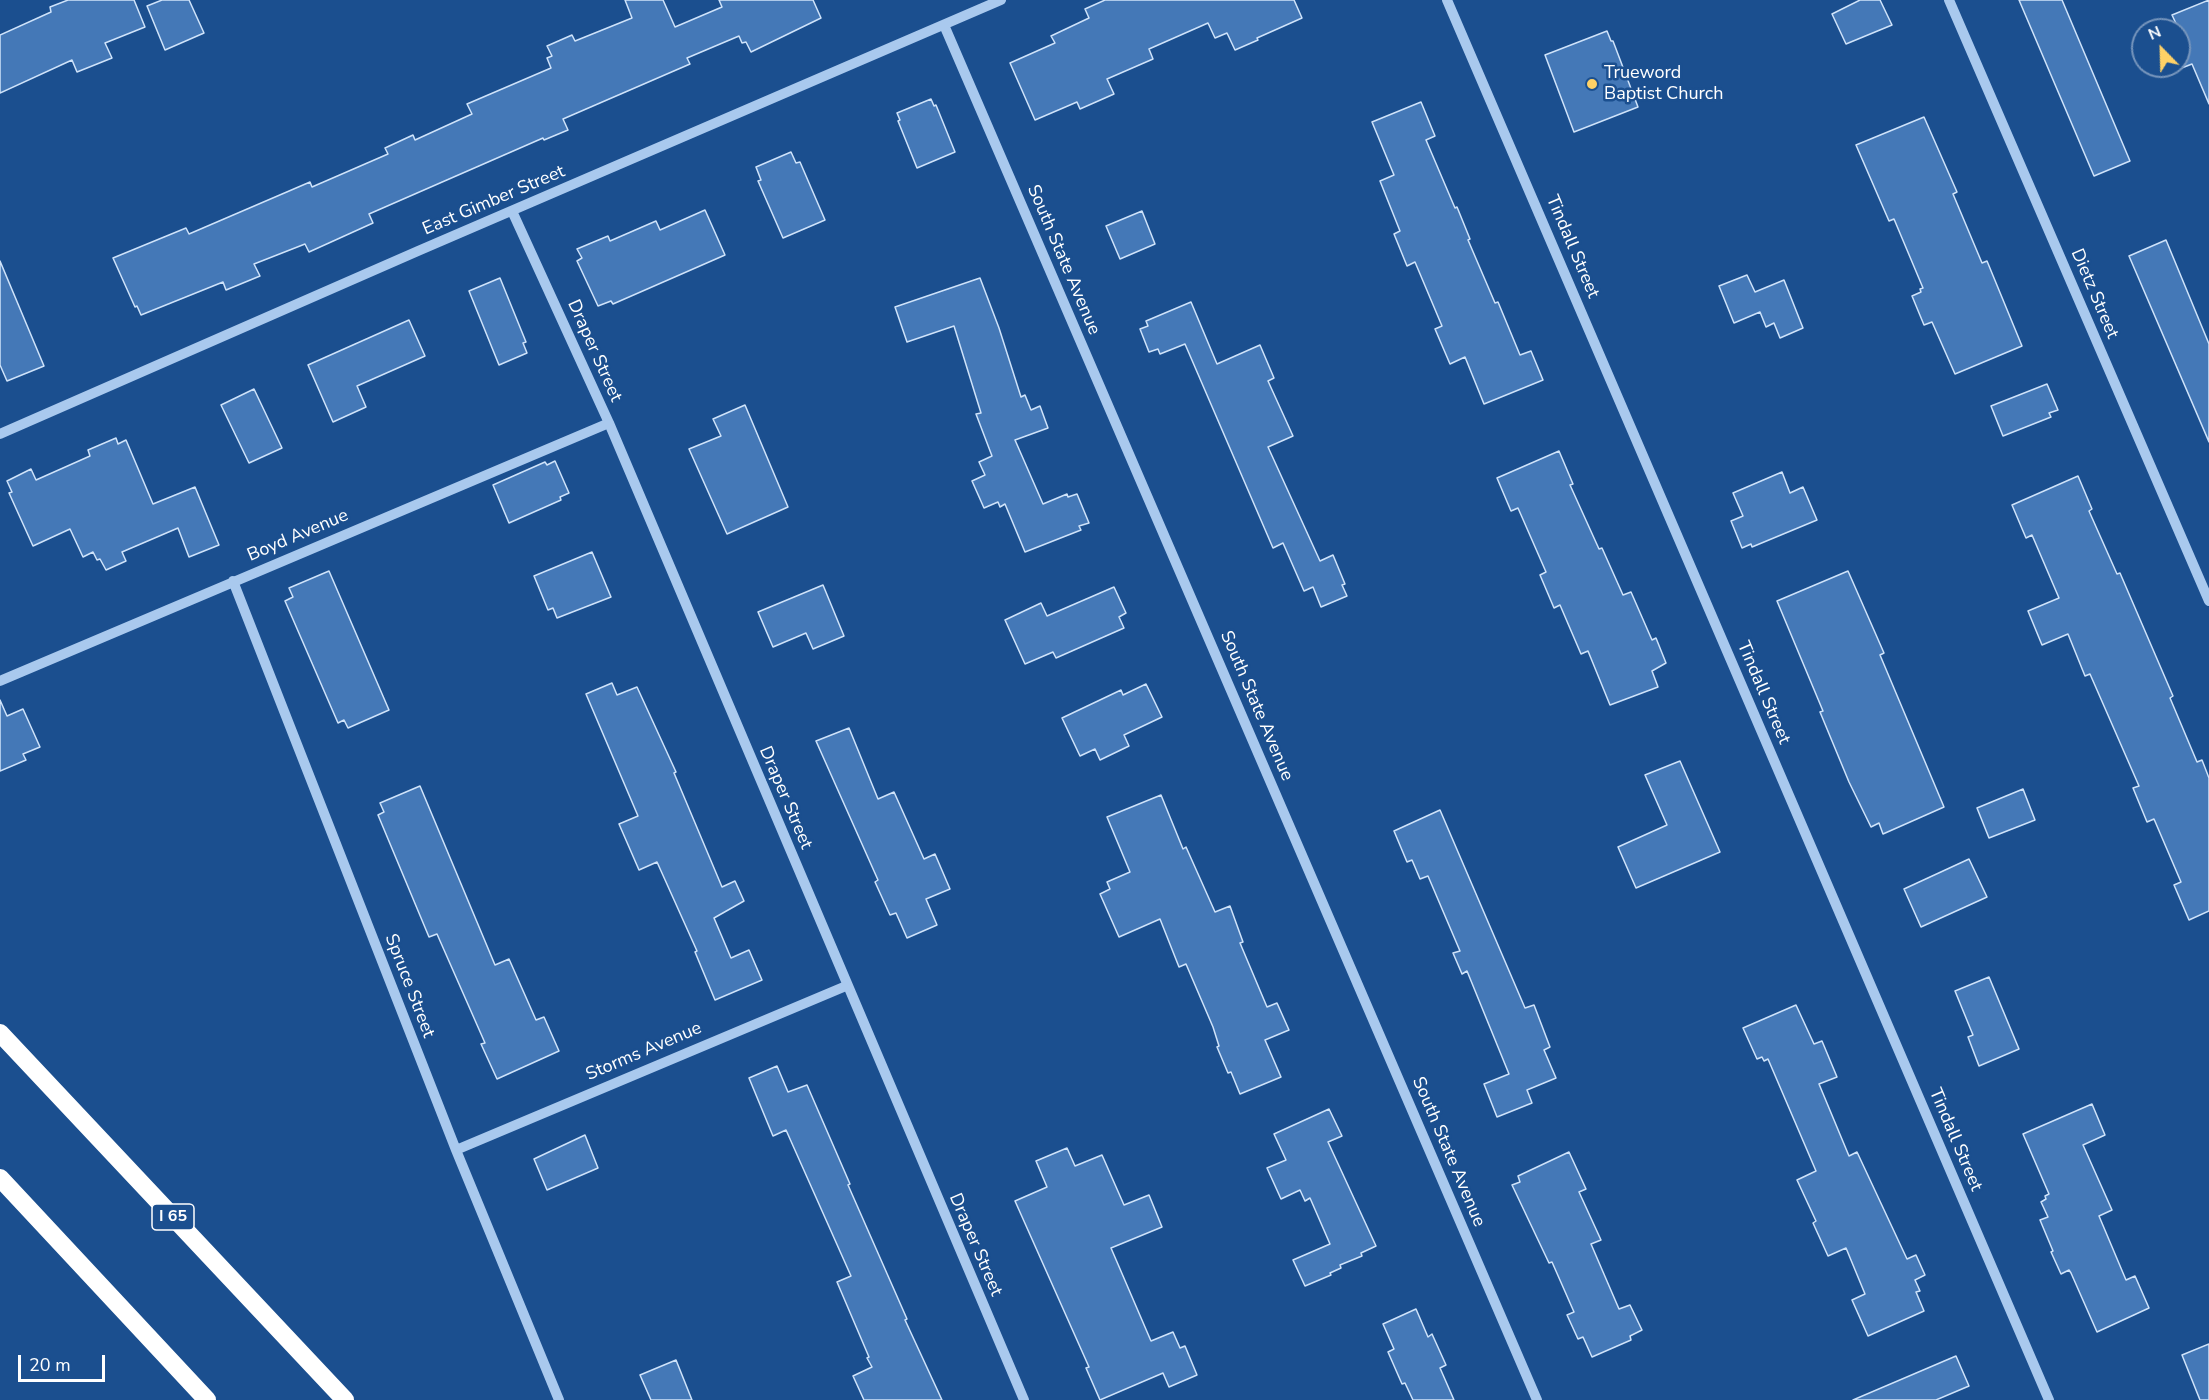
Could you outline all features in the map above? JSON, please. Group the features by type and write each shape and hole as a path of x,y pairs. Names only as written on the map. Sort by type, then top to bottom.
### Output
{"highway":[{"name":"I 65","path":"0,1033 345,1400"},
{"path":"0,1178 207,1400"}],"street":[{"name":"East Gimber Street","path":"0,434 1001,0"},
{"name":"Tindall Street","path":"1447,0 2049,1400"},
{"name":"Dietz Street","path":"1949,0 2209,601"},
{"name":"South State Avenue","path":"944,25 1537,1400"},
{"name":"Draper Street","path":"512,211 609,423 846,986 1024,1400"},
{"name":"Boyd Avenue","path":"0,681 609,423"},
{"name":"Spruce Street","path":"233,581 456,1149 559,1400"},
{"name":"Storms Avenue","path":"456,1149 846,986"}],"building":[{"path":"68,0 134,0 145,27 105,43 112,58 77,72 72,60 0,93 0,35 51,12 50,7"},
{"path":"162,0 189,0 204,33 165,50 147,6"},
{"path":"625,0 663,0 675,27 722,7 719,0 813,0 821,18 751,52 746,42 742,43 739,36 687,58 690,64 563,119 568,130 544,140 543,138 369,214 373,223 309,252 305,244 254,264 260,276 226,290 223,282 141,315 137,306 135,307 113,258 186,228 189,234 310,182 312,187 388,154 385,148 413,135 415,140 472,114 467,104 551,68 547,58 552,56 547,46 572,35 575,41 632,18"},
{"path":"1105,0 1294,0 1302,18 1235,50 1227,33 1215,38 1208,23 1149,49 1153,59 1107,79 1114,94 1080,109 1077,102 1035,120 1010,63 1055,43 1051,36 1089,18 1085,9"},
{"path":"1860,0 1880,0 1892,25 1846,44 1832,14"},
{"path":"2019,0 2062,0 2130,161 2094,176"},
{"path":"2209,0 2209,104 2191,64 2191,18 2173,18 2172,15"},
{"name":"Trueword Baptist Church","path":"1607,31 1638,107 1574,132 1545,55"},
{"path":"931,99 934,106 936,105 955,152 917,168 897,113"},
{"path":"1421,102 1435,136 1426,140 1455,208 1457,207 1470,239 1468,240 1495,303 1498,302 1520,355 1531,351 1543,380 1484,404 1465,357 1450,364 1435,329 1442,326 1415,262 1407,266 1394,234 1400,231 1380,181 1394,175 1372,122"},
{"path":"1924,117 1957,192 1953,194 1982,263 1987,261 2022,346 1955,374 1932,322 1924,325 1912,296 1921,292 1920,289 1923,288 1894,219 1889,221 1856,145"},
{"path":"791,152 796,163 800,162 825,220 783,238 758,181 761,180 756,167"},
{"path":"705,210 725,255 613,304 611,301 598,306 577,261 582,258 577,249 608,236 610,241 656,221 660,230"},
{"path":"1142,211 1155,244 1120,259 1106,226"},
{"path":"2166,240 2209,344 2209,442 2129,256"},
{"path":"0,261 44,366 7,381 0,365"},
{"path":"1747,275 1755,292 1784,280 1803,328 1780,338 1774,323 1766,327 1760,312 1734,323 1719,286"},
{"path":"500,278 526,342 523,343 527,353 499,365 469,291"},
{"path":"980,278 1021,397 1025,395 1031,410 1040,406 1048,428 1015,440 1043,504 1067,494 1068,497 1077,494 1089,523 1079,526 1081,530 1025,552 1005,504 1000,507 998,502 984,508 972,481 985,475 979,462 992,456 976,414 981,413 954,326 907,342 895,307"},
{"path":"1191,302 1217,364 1260,345 1274,378 1268,381 1293,436 1268,447 1320,561 1333,555 1345,584 1342,585 1347,596 1321,607 1313,587 1304,591 1283,543 1273,548 1185,344 1160,354 1158,349 1149,352 1140,329 1148,326 1146,321"},
{"path":"409,320 425,356 357,386 366,407 333,422 308,365"},
{"path":"2047,384 2058,410 2049,413 2051,417 2003,436 1991,406"},
{"path":"254,389 282,448 249,463 221,405"},
{"path":"745,405 788,507 727,534 689,449 721,436 713,419"},
{"path":"116,438 118,444 126,440 153,504 195,487 219,545 189,557 178,528 122,552 126,561 106,570 93,552 83,557 70,529 33,546 9,493 12,492 7,481 31,469 36,480 90,456 88,450"},
{"path":"1559,451 1573,484 1570,485 1599,549 1602,548 1623,595 1631,592 1652,640 1656,638 1666,663 1652,671 1658,687 1610,705 1588,651 1581,654 1560,605 1554,608 1540,575 1546,572 1518,508 1511,511 1497,478"},
{"path":"555,461 569,493 560,497 561,500 509,523 493,485 545,462 547,465"},
{"path":"1782,472 1790,493 1803,487 1817,520 1752,547 1751,544 1742,548 1731,521 1743,516 1733,493"},
{"path":"2078,476 2092,509 2089,511 2117,574 2120,573 2173,696 2170,698 2197,762 2202,760 2209,778 2209,911 2189,920 2174,885 2181,882 2154,819 2147,822 2133,788 2139,786 2090,674 2085,676 2068,634 2042,645 2028,611 2059,598 2032,535 2026,538 2012,505"},
{"path":"592,552 611,597 557,618 553,608 548,610 534,576"},
{"path":"329,571 389,710 348,728 344,720 338,723 285,601 293,597 289,588"},
{"path":"1848,571 1884,653 1880,655 1944,807 1883,834 1879,823 1871,827 1849,782 1820,712 1823,711 1777,601"},
{"path":"823,585 844,636 813,649 806,633 773,647 758,612"},
{"path":"1114,587 1126,613 1119,617 1124,628 1056,658 1053,652 1025,664 1005,620 1041,603 1047,616"},
{"path":"612,683 617,695 637,687 676,772 674,773 722,887 735,881 744,901 714,918 731,958 749,950 762,980 715,1000 695,952 697,951 657,862 639,870 619,824 638,816 586,694"},
{"path":"1146,684 1162,717 1124,735 1129,746 1100,760 1095,749 1080,756 1062,718 1121,690 1123,695"},
{"path":"0,700 7,716 23,709 40,747 23,754 26,760 0,771"},
{"path":"849,728 878,799 894,792 924,859 935,854 950,889 926,899 937,925 907,938 896,913 890,915 875,882 878,880 816,741"},
{"path":"1680,761 1720,852 1636,888 1618,847 1667,825 1645,775"},
{"path":"420,786 495,965 509,959 536,1020 544,1017 559,1051 497,1079 481,1044 485,1043 437,934 429,937 378,815 384,812 380,803"},
{"path":"2023,789 2035,820 1989,838 1977,808"},
{"path":"1161,795 1183,849 1186,847 1215,912 1230,906 1243,942 1240,943 1267,1007 1277,1003 1289,1030 1265,1040 1281,1077 1240,1094 1217,1047 1219,1046 1213,1027 1186,964 1179,967 1160,919 1119,937 1100,894 1110,889 1107,882 1130,872 1107,817"},
{"path":"1440,810 1525,1008 1534,1005 1550,1047 1544,1050 1556,1078 1527,1090 1532,1103 1497,1117 1484,1084 1509,1074 1467,971 1462,974 1453,953 1460,951 1428,876 1420,879 1412,860 1407,862 1394,831"},
{"path":"1969,859 1987,897 1921,927 1904,889"},
{"path":"1989,977 2019,1049 1979,1066 1968,1037 1973,1035 1955,991"},
{"path":"1796,1005 1814,1044 1822,1041 1837,1077 1819,1084 1849,1156 1857,1152 1907,1259 1916,1255 1925,1275 1915,1280 1920,1291 1916,1292 1924,1311 1868,1336 1852,1300 1865,1294 1846,1248 1828,1256 1813,1223 1816,1221 1797,1180 1816,1171 1768,1059 1764,1061 1762,1057 1757,1059 1743,1028"},
{"path":"777,1066 788,1092 807,1085 907,1319 905,1320 942,1400 864,1400 853,1376 872,1367 837,1282 851,1276 786,1130 773,1136 749,1078"},
{"path":"2092,1104 2105,1135 2083,1145 2112,1210 2099,1216 2126,1280 2135,1276 2149,1308 2097,1332 2071,1273 2069,1270 2061,1274 2051,1252 2053,1251 2040,1220 2048,1217 2041,1202 2049,1194 2023,1134"},
{"path":"1329,1109 1342,1136 1328,1142 1376,1246 1361,1253 1362,1256 1340,1265 1341,1268 1330,1273 1331,1275 1305,1286 1293,1260 1330,1244 1310,1198 1305,1201 1300,1190 1281,1199 1267,1168 1286,1160 1274,1134"},
{"path":"585,1135 598,1168 547,1190 534,1159"},
{"path":"1067,1148 1075,1166 1102,1155 1124,1205 1149,1195 1162,1227 1111,1248 1151,1341 1173,1332 1180,1348 1185,1346 1197,1375 1169,1387 1163,1373 1100,1400 1086,1368 1089,1367 1015,1201 1047,1187 1036,1161"},
{"path":"1569,1152 1586,1189 1579,1192 1601,1240 1591,1244 1619,1309 1630,1305 1642,1330 1630,1336 1631,1340 1592,1357 1583,1337 1578,1339 1567,1315 1574,1312 1552,1262 1549,1263 1512,1185 1520,1182 1518,1176"},
{"path":"1416,1309 1428,1337 1432,1334 1446,1365 1440,1368 1454,1400 1413,1400 1405,1383 1402,1384 1388,1352 1394,1349 1383,1324"},
{"path":"2209,1344 2209,1400 2200,1400 2182,1355"},
{"path":"1956,1356 1969,1386 1936,1400 1853,1400"},
{"path":"676,1360 692,1400 651,1400 640,1375"}],"place":[{"name":"Trueword Baptist Church","path":"1592,84"}]}
